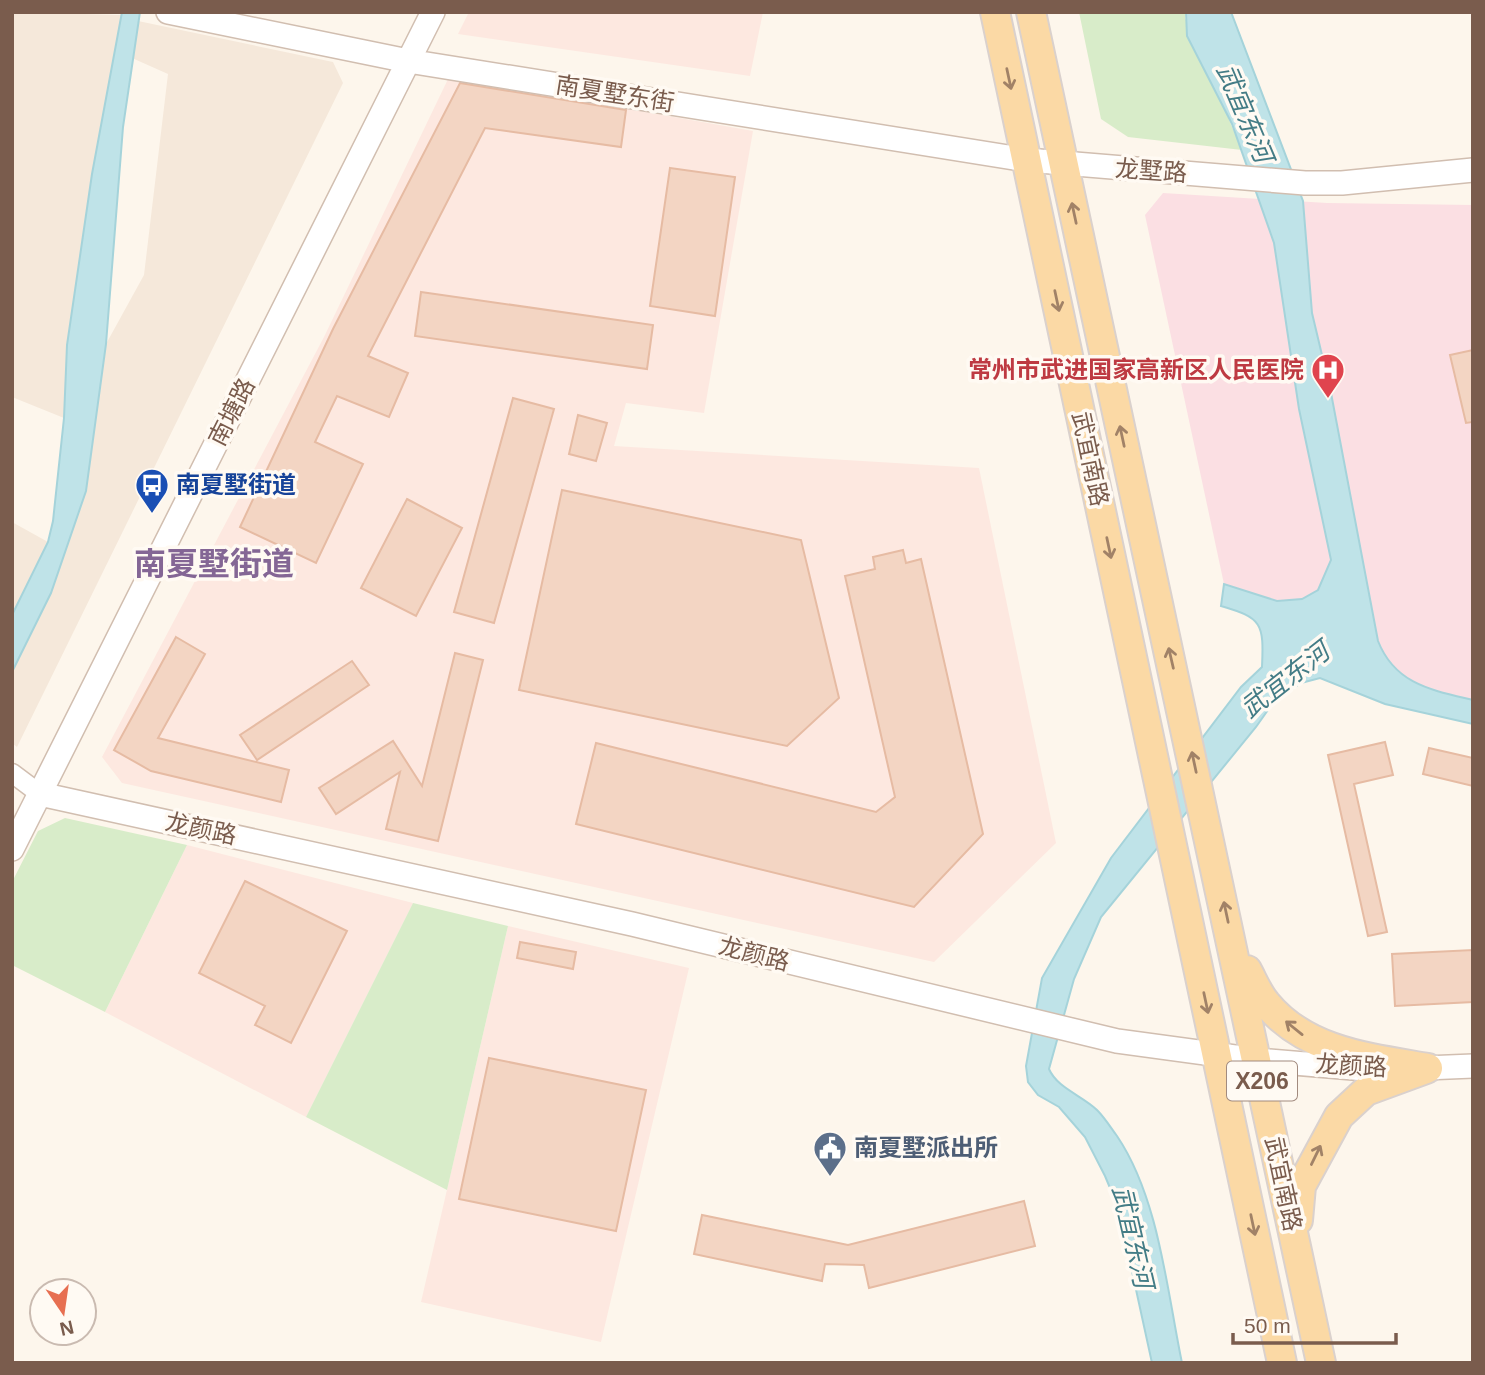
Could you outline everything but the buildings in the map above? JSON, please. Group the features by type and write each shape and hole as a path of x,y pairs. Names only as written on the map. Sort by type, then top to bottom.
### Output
{"main road":[{"name":"武宜南路","path":"995,12 1282,1363"},
{"name":"武宜南路","path":"1031,12 1186,724 1321,1363"},
{"path":"1233,947 1266,1003 1300,1034 1351,1055 1429,1068"},
{"path":"1296,1244 1301,1186 1339,1116 1366,1091 1429,1068"}],"street":[{"name":"南夏墅东街","path":"168,12 408,61 1064,165"},
{"name":"南塘路","path":"12,849 433,12"},
{"name":"龙墅路","path":"1064,165 1305,183 1342,183 1473,170"},
{"path":"12,773 40,794"},
{"name":"龙颜路","path":"40,794 604,918 1083,1033 1217,1056 1258,1060 1377,1070 1473,1066"}],"shaded area":[{"path":"12,12 122,15 92,174 67,345 64,418 12,397"},
{"path":"469,12 763,12 750,76 458,34"},
{"path":"138,21 333,62 343,83 17,747 12,743 12,672 51,593 86,491 106,344 144,275 168,74 132,58"},
{"path":"449,77 753,131 704,413 626,403 614,446 979,468 1056,843 934,962 122,783 102,757 324,337"},
{"name":"常州市武进国家高新区人民医院","path":"1163,193 1327,203 1473,205 1473,700 1421,687 1277,601 1224,584 1145,215"},
{"path":"12,522 48,542 12,615"},
{"path":"187,845 413,903 306,1117 105,1012"},
{"path":"508,926 689,968 601,1342 421,1302"}],"green space":[{"path":"1079,12 1186,12 1185,18 1242,150 1128,137 1101,119"},
{"path":"65,818 187,845 105,1012 12,965 12,882 38,831"},
{"path":"413,903 508,926 447,1190 306,1117"}],"water":[{"path":"122,12 140,12 123,127 106,344 86,491 51,593 12,672 12,615 48,542 53,521 64,418 67,345 92,174"},
{"name":"武宜东河","path":"1186,12 1231,12 1303,201 1312,313 1331,393 1378,641 1385,655 1404,676 1443,693 1473,700 1473,724 1385,704 1320,678 1301,683 1275,700 1101,917 1074,979 1049,1069 1064,1087 1103,1116 1131,1161 1143,1188 1160,1246 1182,1363 1152,1363 1118,1207 1105,1176 1085,1137 1059,1107 1038,1095 1028,1082 1026,1066 1042,978 1111,858 1241,687 1262,667 1262,641 1258,624 1245,614 1221,606 1224,584 1277,601 1302,599 1318,590 1331,560 1299,409 1274,243 1232,124 1187,36"}],"place":[{"name":"常州市武进国家高新区人民医院","path":"1328,400"},
{"name":"南夏墅街道","path":"152,515"},
{"name":"南夏墅派出所","path":"830,1178"}],"district":[{"name":"南夏墅街道","path":"214,564"}]}
